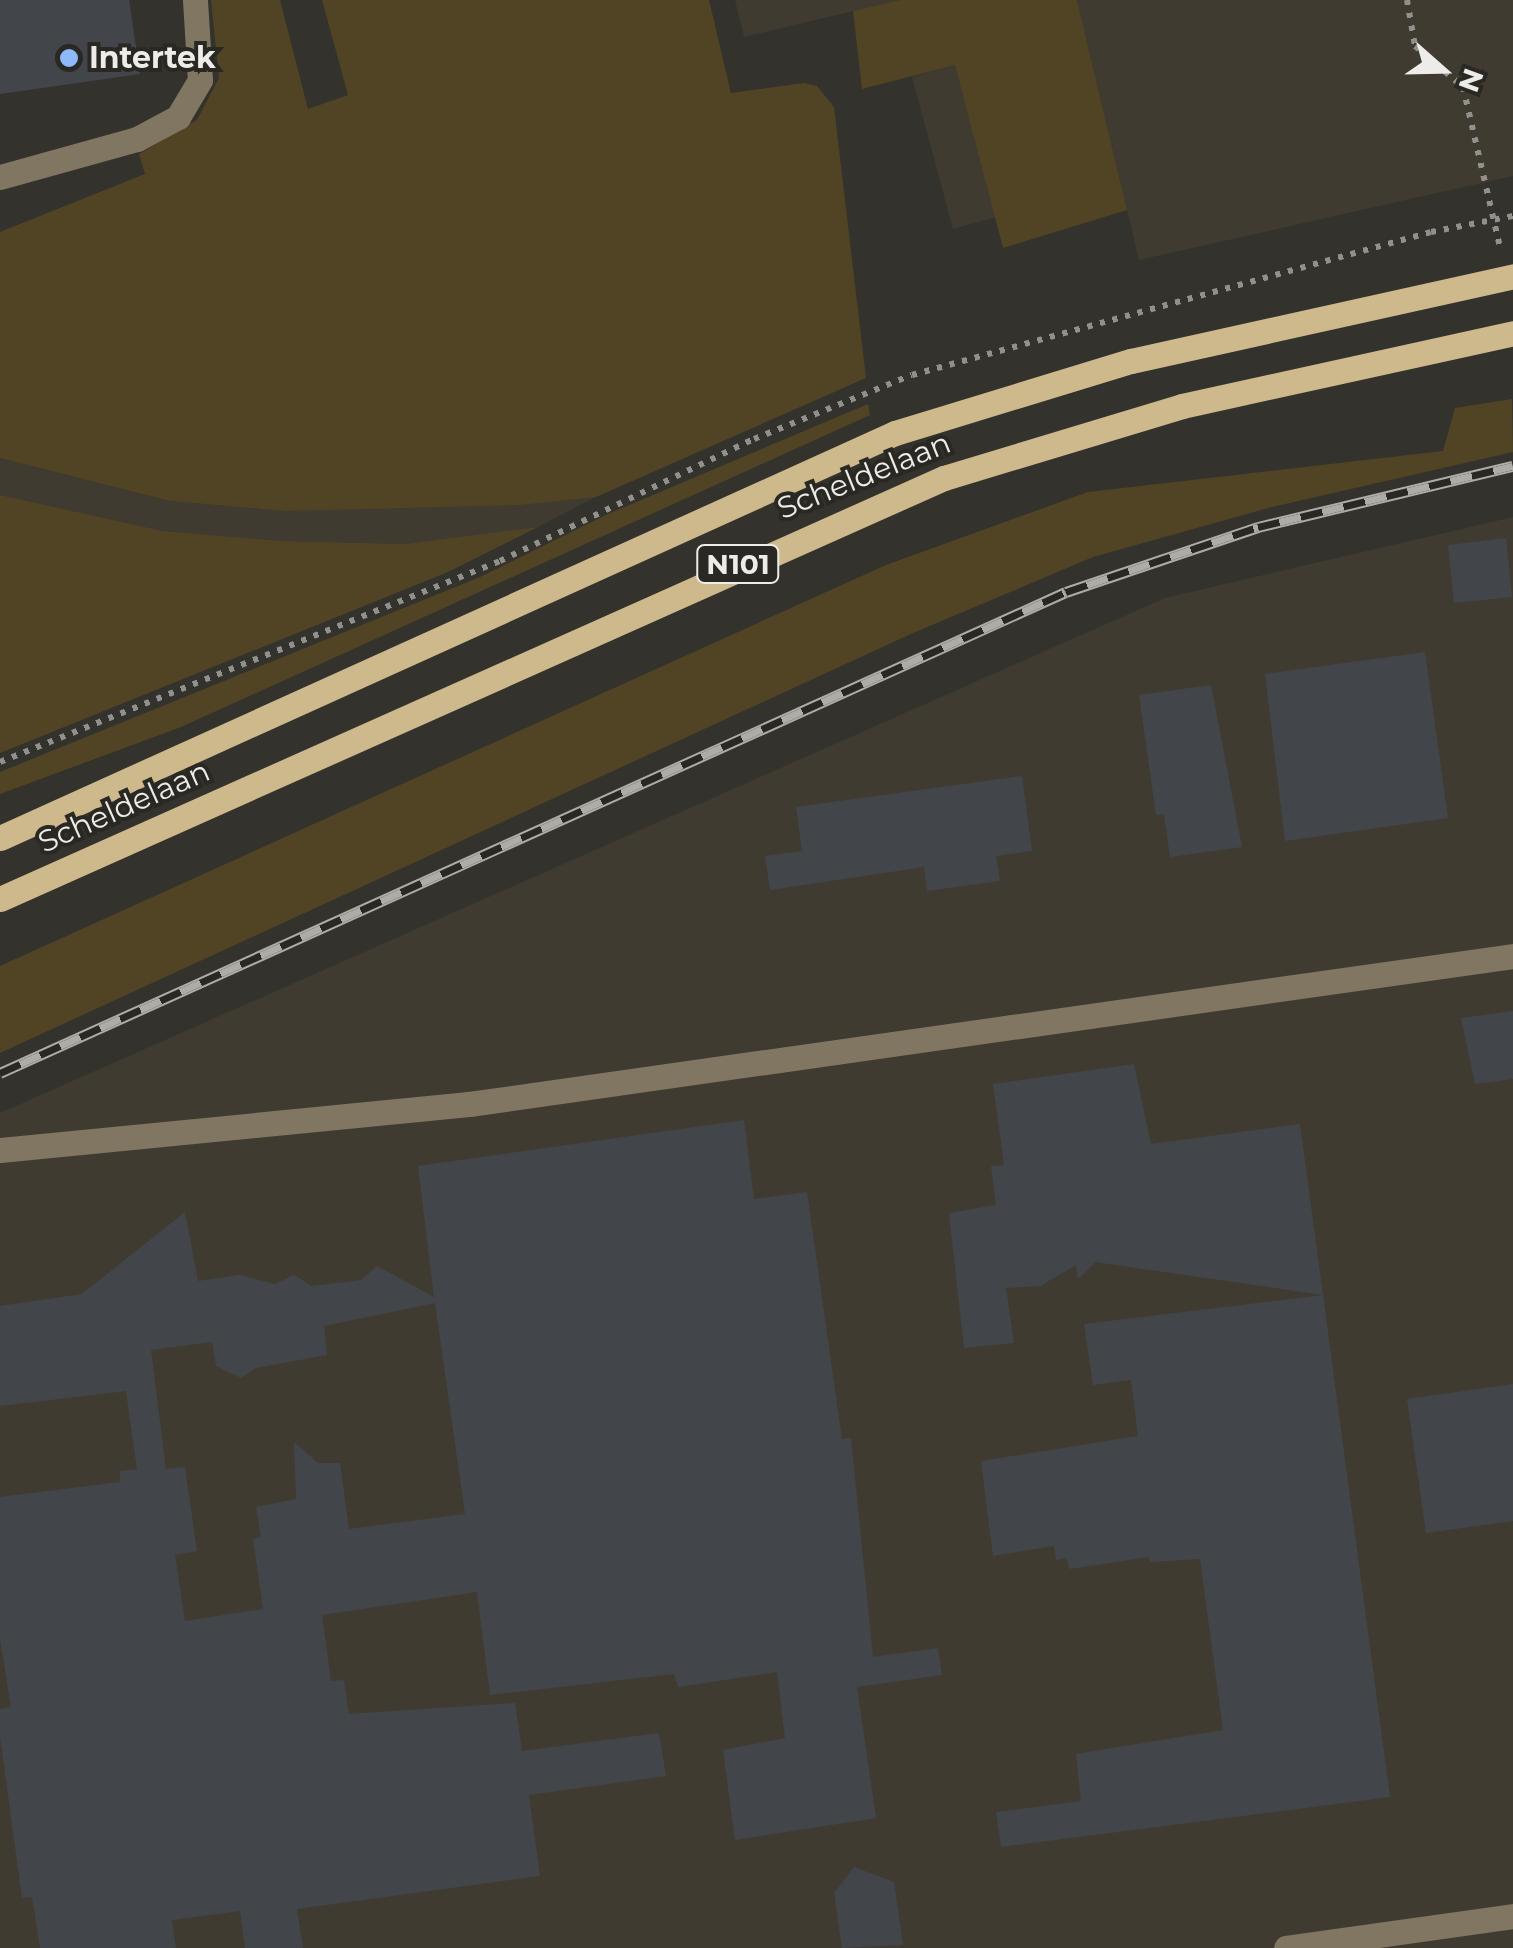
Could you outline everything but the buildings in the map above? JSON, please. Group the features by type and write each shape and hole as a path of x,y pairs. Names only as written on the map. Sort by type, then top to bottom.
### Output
{"main road":[{"name":"Scheldelaan","path":"0,838 895,434 1131,361 1513,276"},
{"name":"Scheldelaan","path":"0,899 944,478 1164,410 1513,333"}],"lane":[{"path":"0,177 136,138 178,117 200,80 195,0"},
{"path":"0,1150 469,1104 1513,956"},
{"path":"1286,1948 1513,1916"}],"path":[{"path":"1406,0 1415,46 1463,86 1494,220 1513,216"}],"shaded area":[{"path":"211,0 280,0 308,109 348,95 322,0 709,0 731,93 804,83 817,86 834,107 866,378 596,497 519,505 286,511 170,501 0,458 0,232 145,174 139,154 197,120 219,78"},
{"path":"735,0 900,0 744,37"},
{"path":"900,0 1077,0 1127,210 1003,248 955,65 862,89 853,11"},
{"path":"1077,0 1513,0 1513,176 1139,260"},
{"path":"955,65 996,217 953,229 912,77"},
{"path":"1512,399 1513,452 1272,507 1093,557 913,633 0,1053 0,966 886,565 1088,492 1443,451 1455,408"},
{"path":"868,404 870,415 181,727 0,794 0,772 480,577 608,514"},
{"path":"0,458 170,501 286,511 596,497 538,527 482,535 404,544 282,541 163,531 0,495"},
{"path":"0,495 163,531 282,541 405,544 538,527 448,572 0,753"},
{"path":"1513,517 1513,1948 0,1948 0,1113 1165,598"}],"railway":[{"path":"0,1073 1066,592 1258,527 1513,466"}],"place":[{"name":"Intertek","path":"69,58"}]}
